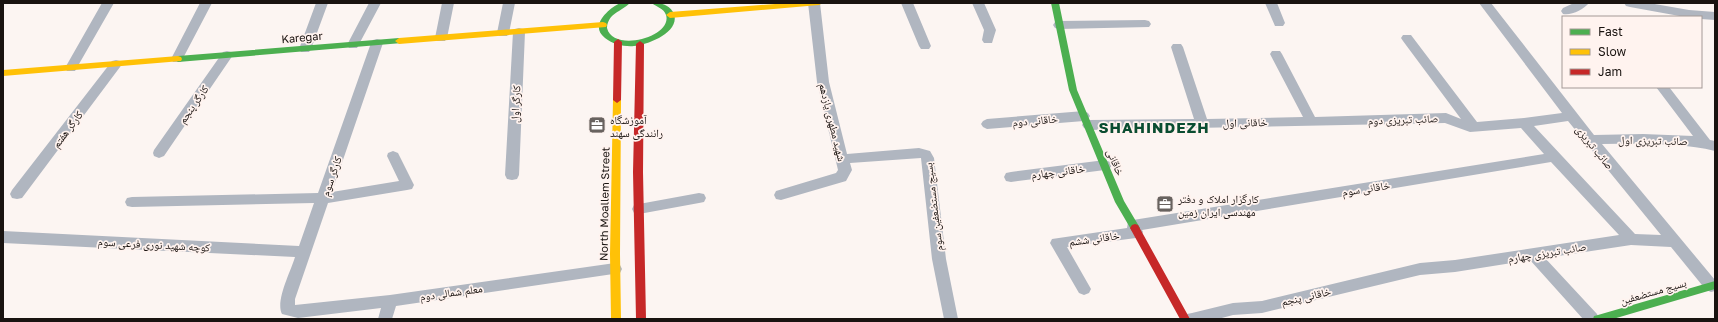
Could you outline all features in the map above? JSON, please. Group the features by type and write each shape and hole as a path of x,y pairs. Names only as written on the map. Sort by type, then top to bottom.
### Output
{"main road":[{"path":"626,3 610,11 605,18 603,25 604,32 610,38 618,42 628,44 640,44 651,40 660,36 667,29 670,22 670,15 666,8 656,3"},
{"path":"670,15 819,3"},
{"name":"خاقانی","path":"1055,3 1073,90 1120,202 1184,319"},
{"name":"Karegar","path":"3,73 603,25"},
{"name":"North Moallem Street","path":"616,319 615,269 618,42"},
{"path":"640,44 639,209 641,319"},
{"name":"بسیج مستضعفین","path":"1598,319 1713,286"}],"street":[{"path":"71,68 108,3"},
{"path":"177,59 206,3"},
{"path":"305,49 322,3"},
{"path":"353,45 375,3"},
{"path":"441,38 448,3"},
{"path":"503,33 509,3"},
{"name":"شهید مطهری یازدهم","path":"782,195 841,177 845,170 823,82 814,3"},
{"path":"907,3 924,46"},
{"path":"978,3 990,30 988,40"},
{"path":"1272,3 1279,23"},
{"name":"صائب تبریزی","path":"1485,3 1590,140 1674,242 1713,286"},
{"path":"1567,11 1583,3"},
{"path":"1630,3 1689,14 1715,16"},
{"path":"1059,25 1145,24"},
{"name":"کارگر اول","path":"512,175 519,32"},
{"path":"1407,38 1474,127"},
{"name":"کارگر سوم","path":"287,310 288,299 377,43"},
{"path":"1177,47 1202,123"},
{"path":"1276,54 1309,121"},
{"name":"کارگر پنجم","path":"159,153 227,55"},
{"name":"کارگر هفتم","path":"17,194 116,64"},
{"path":"1663,88 1711,145"},
{"name":"صائب تبریزی دوم","path":"1309,121 1446,118 1470,127 1474,127 1524,123 1571,116"},
{"name":"خاقانی اول","path":"1086,120 1202,123 1309,121"},
{"name":"خاقانی دوم","path":"987,124 1086,120"},
{"path":"1524,123 1631,239"},
{"name":"صائب تبریزی اول","path":"1590,140 1643,139 1695,141 1711,145"},
{"name":"بسیج مستضعفین سوم","path":"843,159 919,153 925,154 928,158 945,299 951,319"},
{"path":"132,202 324,198 407,185 393,156"},
{"name":"خاقانی سوم","path":"1134,229 1554,157"},
{"name":"خاقانی چهارم","path":"1011,177 1105,165"},
{"path":"639,209 699,198"},
{"name":"خاقانی ششم","path":"1084,289 1057,243 1134,229"},
{"name":"کوچه شهید نوری فرعی سوم","path":"3,237 305,252"},
{"name":"صائب تبریزی چهارم","path":"1420,269 1455,266 1631,239 1674,242"},
{"path":"1533,254 1592,319"},
{"name":"معلم شمالی دوم","path":"287,310 298,312 390,301 615,269"},
{"name":"خاقانی پنجم","path":"1192,319 1226,310 1262,306 1420,269"},
{"path":"385,319 390,301"}],"traffic: fast":[{"path":"626,3 608,15 604,22 603,30 610,38 623,43 631,44 647,41 659,35 668,26 670,15 667,9 656,3"},
{"path":"1055,3 1073,90 1120,202 1135,228"},
{"path":"178,59 399,41"},
{"path":"1598,319 1715,285"}],"traffic: slow":[{"path":"670,15 819,3"},
{"path":"399,41 603,25"},
{"path":"3,73 178,59"},
{"path":"616,319 615,254 617,100"}],"traffic: jam":[{"path":"617,100 618,42"},
{"path":"640,44 638,172 641,319"},
{"path":"1135,228 1185,319"}],"place":[{"name":"آموزشگاه رانندگی سهند","path":"597,125"},
{"name":"کارگزار املاک و دفتر مهندسی ایران زمین","path":"1165,204"}],"district":[{"name":"SHAHINDEZH","path":"1154,127"}]}
